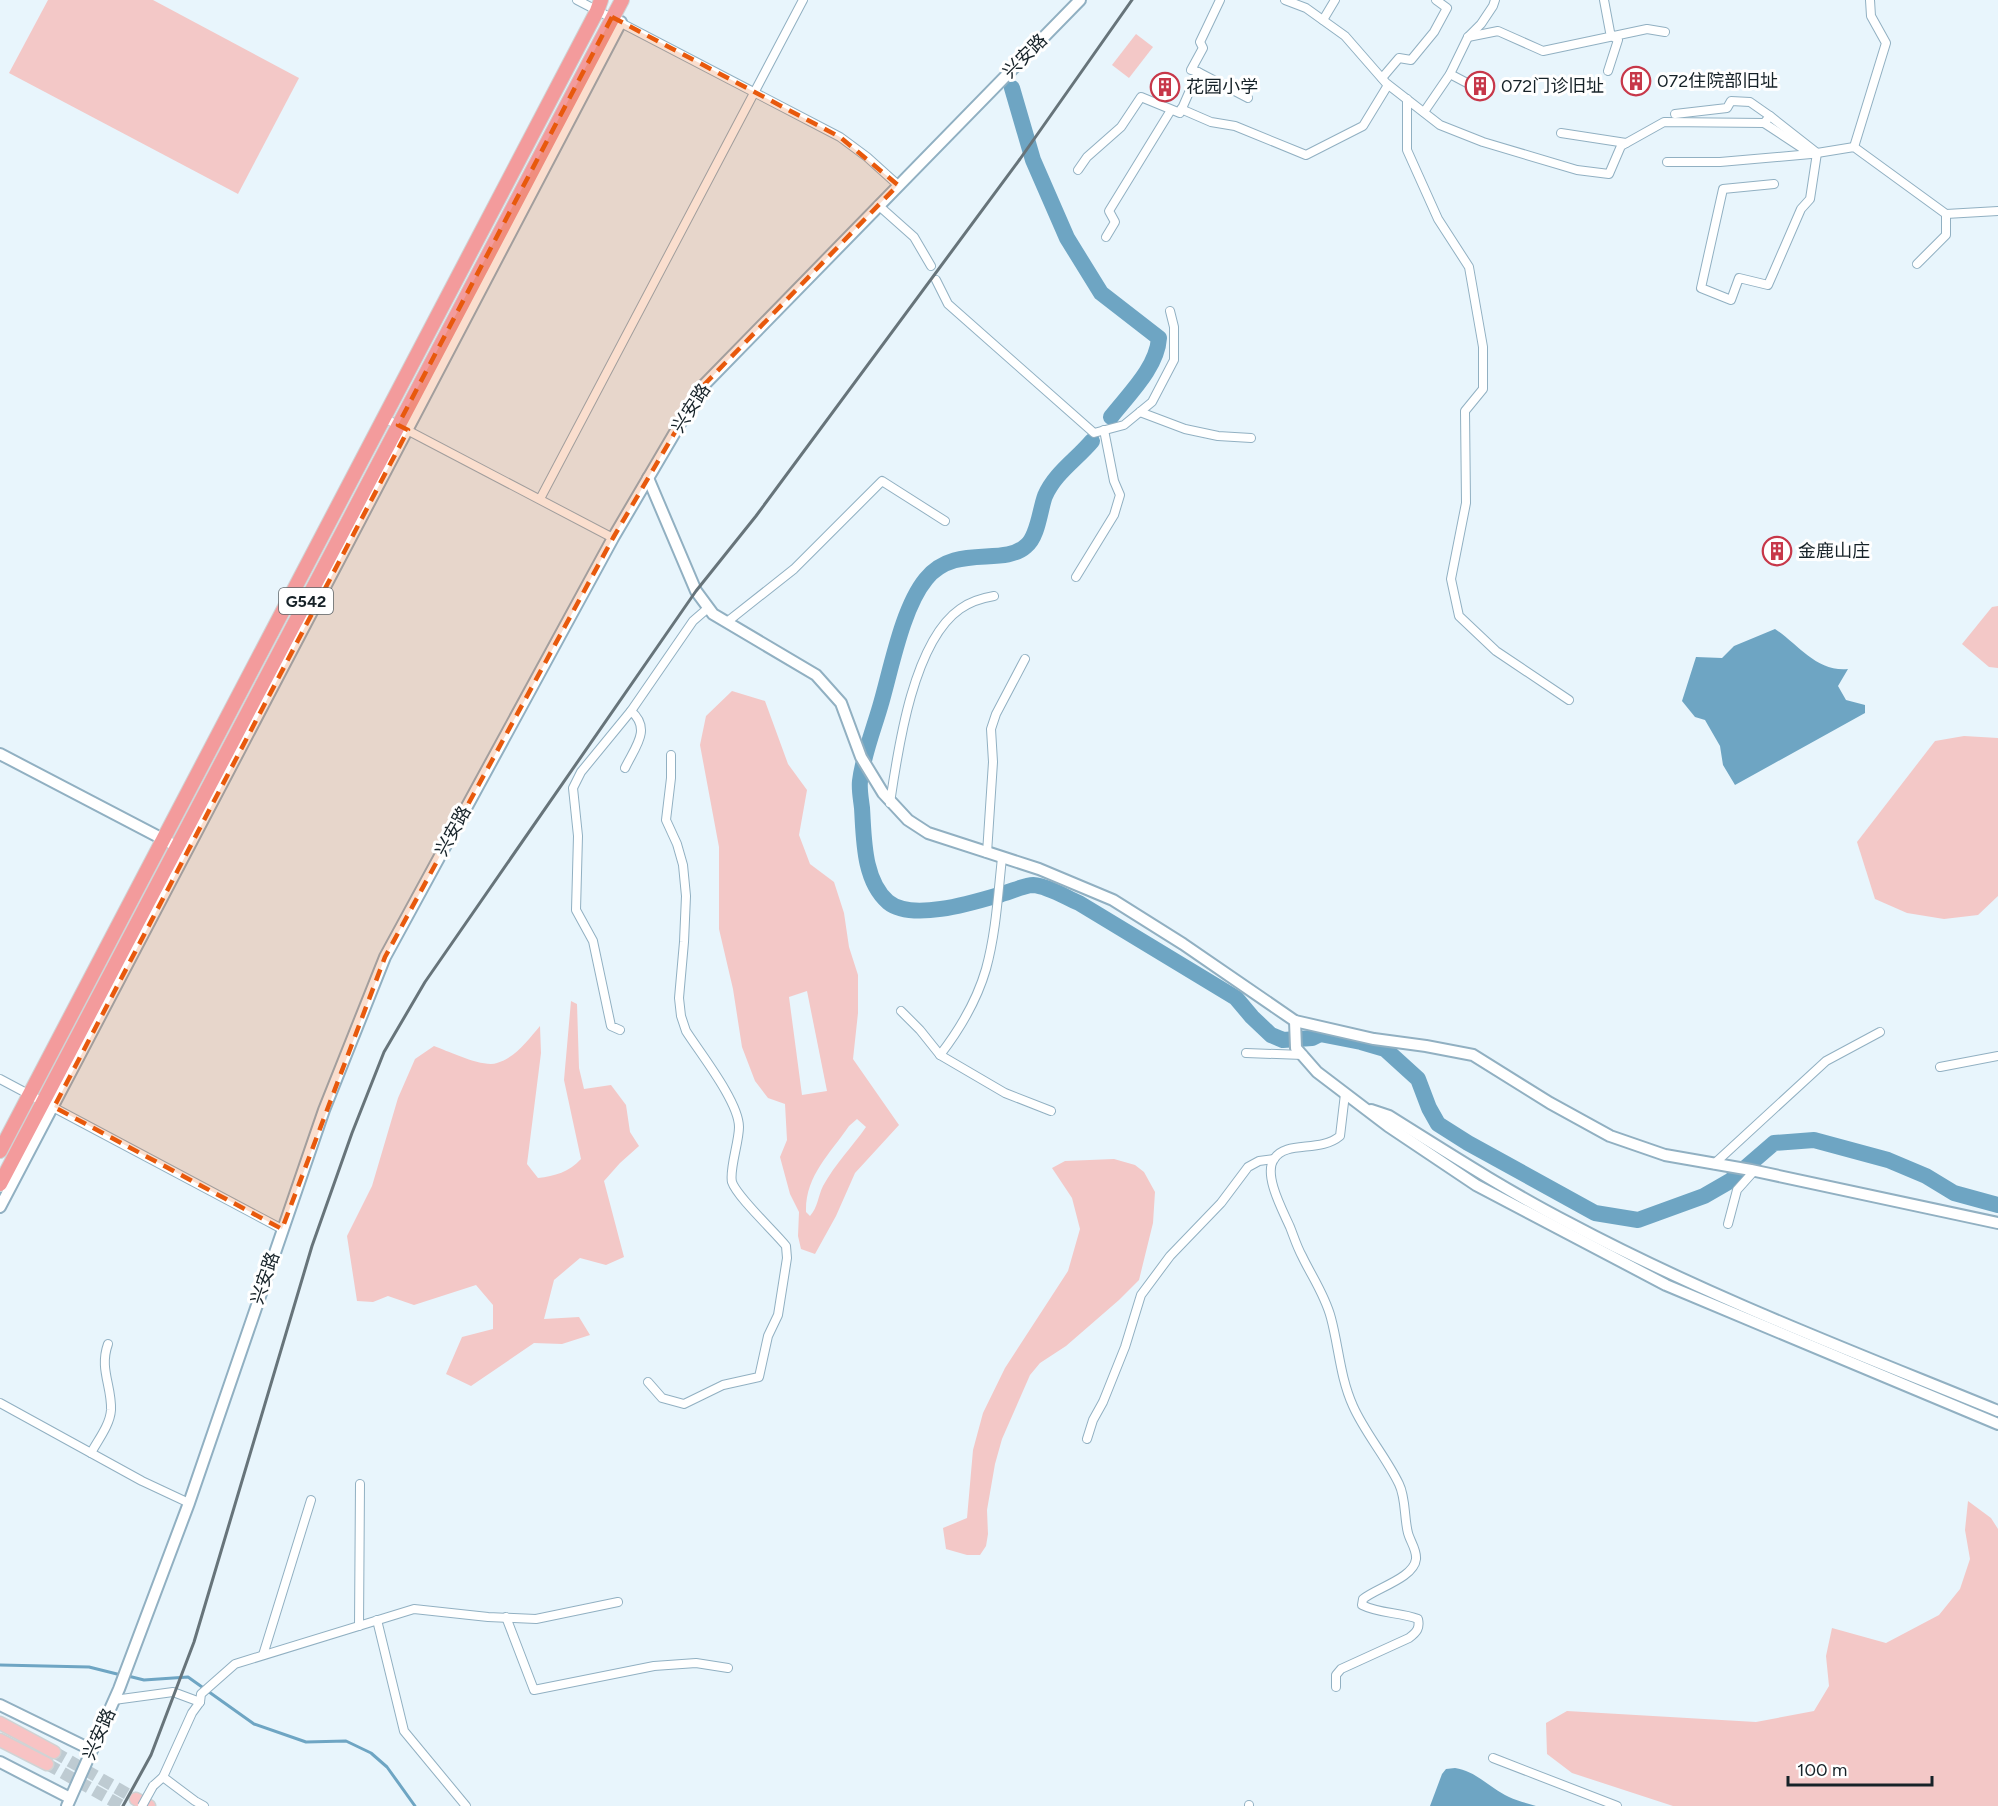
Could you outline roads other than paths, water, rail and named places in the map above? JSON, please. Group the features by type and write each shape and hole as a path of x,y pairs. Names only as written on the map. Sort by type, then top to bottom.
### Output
{"highway":[{"name":"G542","path":"0,1184 49,1105 178,847 403,428 617,19 622,0"},
{"name":"G542","path":"0,1151 599,5"}],"main road":[{"path":"0,1723 54,1752"},
{"path":"0,1740 47,1764"},
{"path":"140,1803 149,1806"}],"street":[{"path":"577,0 599,5 617,19 840,136 898,185"},
{"path":"540,499 803,0"},
{"name":"兴安路","path":"69,1802 119,1689 189,1503 324,1110 385,957 613,538 701,388 1080,0"},
{"path":"1220,0 1200,42 1203,48 1191,70 1248,98"},
{"path":"1285,0 1306,8 1345,36 1388,85 1440,124 1465,136 1577,170 1609,174 1621,146 1665,122 1764,123 1814,153"},
{"path":"1323,20 1335,0"},
{"path":"1382,78 1399,58 1411,60 1434,33 1447,8 1436,0"},
{"path":"1424,112 1450,74 1468,37 1481,24 1495,0"},
{"path":"1604,0 1612,36 1618,40 1608,71"},
{"path":"1854,147 1886,43 1871,16 1870,0"},
{"path":"1468,37 1498,31 1543,51 1647,29 1665,33"},
{"path":"1078,170 1087,158 1120,127 1141,97 1180,113 1198,72"},
{"path":"1450,74 1467,83"},
{"path":"1181,109 1211,122 1235,126 1306,154 1363,126 1388,85"},
{"path":"1407,99 1407,150 1438,219 1469,267 1483,347 1483,389 1465,411 1466,503 1451,579 1459,616 1496,651 1569,700"},
{"path":"1675,114 1727,108 1731,101 1750,102 1814,153"},
{"path":"1106,237 1115,222 1109,212 1172,110"},
{"path":"1764,123 1770,116"},
{"path":"1561,133 1626,143"},
{"path":"1667,162 1720,162 1854,147 1946,214 1998,211"},
{"path":"1774,184 1723,189 1701,288 1731,300 1739,278 1768,285 1801,209 1810,199 1814,153"},
{"path":"878,206 914,237 930,266"},
{"path":"1917,264 1946,235 1946,214"},
{"path":"936,280 948,304 1094,433 1124,425 1152,402 1174,360 1170,310"},
{"path":"1140,412 1185,429 1218,436 1251,438"},
{"path":"384,418 613,538"},
{"path":"0,1207 49,1105 403,428"},
{"path":"1076,577 1114,515 1120,495 1114,481 1104,430"},
{"path":"648,478 696,591 708,608 713,614 816,675 841,703 864,760 890,803 908,820 928,833 1039,869 1113,900 1183,944 1294,1021 1374,1039 1473,1055 1550,1103 1610,1136 1665,1155 1753,1170 1998,1223"},
{"path":"727,622 794,569 882,481 945,521"},
{"path":"890,803 907,706 923,662 942,627 959,609 977,599 994,596"},
{"path":"620,1030 611,1026 593,940 576,910 578,836 573,788 581,772 631,711 693,621 708,608"},
{"path":"987,853 993,762 991,729 996,714 1024,659"},
{"path":"625,768 642,730 640,719 631,711"},
{"path":"0,754 178,847"},
{"path":"648,1382 662,1398 684,1404 723,1385 759,1377 768,1336 778,1314 787,1258 786,1246 733,1185 733,1167 740,1125 735,1107 686,1030 681,1016 679,998 686,896 683,865 677,844 666,820 671,778 671,754"},
{"path":"940,1055 958,1032 986,969 1002,858"},
{"path":"901,1011 940,1055 1005,1093 1051,1111"},
{"path":"1294,1021 1300,1051 1317,1072 1363,1107 1476,1185 1666,1285 1998,1424"},
{"path":"1714,1164 1826,1061 1880,1032"},
{"path":"1246,1053 1300,1051"},
{"path":"1940,1067 1998,1056"},
{"path":"0,1078 282,1229"},
{"path":"1336,1687 1336,1675 1341,1669 1379,1653 1415,1633 1419,1626 1418,1619 1383,1613 1362,1605 1363,1599 1368,1595 1408,1573 1416,1559 1408,1534 1400,1486 1354,1408 1343,1382 1331,1318 1302,1257 1271,1182 1270,1167 1282,1151 1324,1145 1340,1136 1345,1094"},
{"path":"1363,1107 1389,1116 1568,1223 1671,1273 1998,1411"},
{"path":"1087,1439 1125,1347 1141,1296 1170,1256 1221,1203 1248,1167 1259,1161 1274,1159"},
{"path":"1728,1224 1737,1190 1753,1170"},
{"path":"91,1453 107,1424 111,1411 104,1356 108,1344"},
{"path":"0,1403 142,1481 189,1503"},
{"path":"359,1626 360,1484"},
{"path":"263,1655 311,1500"},
{"path":"140,1803 163,1777 200,1698 235,1664 414,1609 536,1619 618,1602"},
{"path":"506,1617 534,1690 654,1666 696,1662 728,1668"},
{"path":"377,1620 404,1731 466,1806"},
{"path":"114,1701 173,1692 200,1698"},
{"path":"0,1705 92,1750"},
{"path":"1493,1758 1617,1806"},
{"path":"0,1762 69,1802"},
{"path":"163,1777 204,1806"}],"water":[{"path":"1775,629 1817,662 1837,669 1848,669 1838,686 1846,700 1865,705 1865,713 1735,785 1723,765 1720,746 1705,720 1695,717 1682,701 1696,657 1722,658 1734,646"},
{"path":"1455,1768 1476,1776 1509,1797 1536,1806 1430,1806 1442,1774 1446,1769"}],"waterway":[{"path":"1012,88 1033,160 1067,238 1101,293 1159,338 1153,360 1147,370 1111,417"},
{"path":"1092,441 1049,488 1036,530 1026,546 1005,555 964,558 938,568 926,579 910,606 898,640 860,781 866,858 874,882 888,902 899,908 912,910 944,909 1029,885 1045,887 1079,903 1236,998 1271,1035 1283,1040 1312,1038 1320,1034 1385,1049 1418,1079 1438,1124 1595,1213 1638,1220 1704,1196 1730,1181 1774,1143 1814,1140 1888,1160 1926,1176 1954,1193 1998,1205"},
{"path":"0,1665 89,1667 121,1675"},
{"path":"128,1676 144,1680 188,1677 254,1724 306,1742 346,1741 371,1753 387,1767 415,1806"}],"tunnel":[{"path":"54,1752 136,1799"},
{"path":"47,1764 122,1806"}],"railway":[{"path":"123,1806 151,1755 194,1642 312,1246 352,1133 384,1052 425,982 696,591 756,516 1020,159 1132,0"}],"place":[{"name":"072住院部旧址","path":"1636,81"},
{"name":"072门诊旧址","path":"1480,86"},
{"name":"花园小学","path":"1165,87"},
{"name":"金鹿山庄","path":"1777,551"}]}
